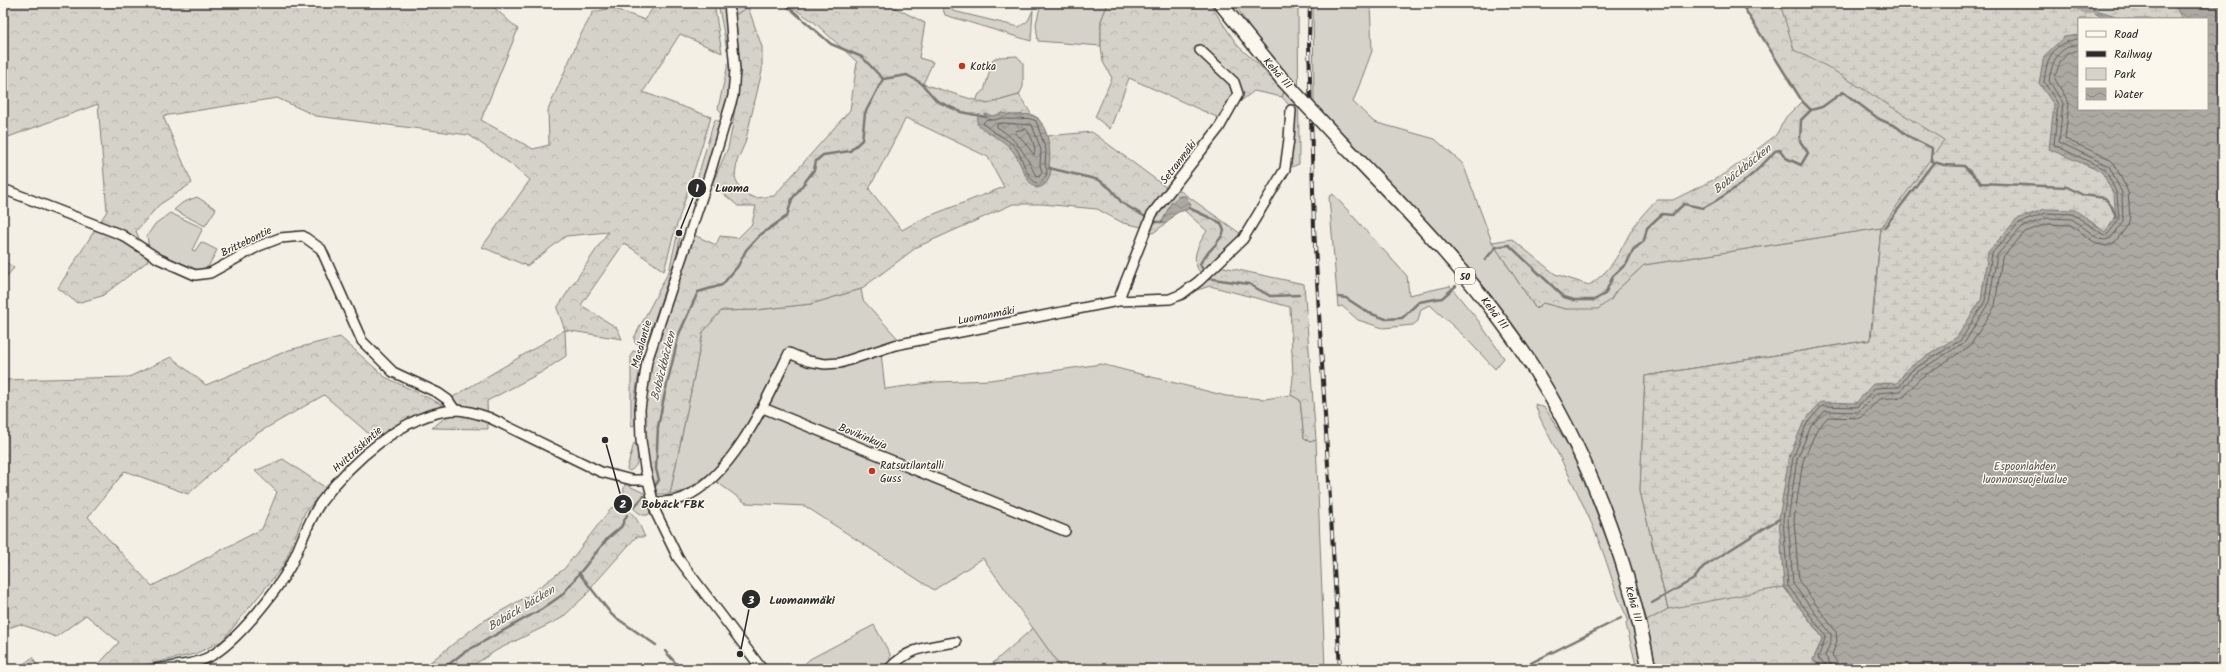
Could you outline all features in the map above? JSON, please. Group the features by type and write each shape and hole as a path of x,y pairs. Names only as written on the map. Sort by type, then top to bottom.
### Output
{"highway":[{"name":"Kehä III","path":"1220,3 1282,79 1436,242 1479,292 1510,334 1549,395 1569,432 1612,533 1639,620 1649,669"}],"street":[{"name":"Masalantie","path":"729,3 735,70 733,96 723,133 650,352 644,376 640,409 641,436 647,480 664,533 678,558 762,669"},
{"name":"Setranmäki","path":"1118,301 1152,214 1219,128 1238,94 1234,82 1200,50"},
{"name":"Luomanmäki","path":"654,502 674,501 685,498 709,481 725,465 763,408 789,353 808,361 824,364 840,364 895,345 1118,301 1170,299 1182,294 1199,282 1243,239 1285,170 1291,110"},
{"name":"Brittebontie","path":"3,189 122,235 159,259 195,275 210,273 259,246 280,238 303,236 321,249 362,342 394,372 438,393 448,400 455,410"},
{"name":"Bovikinkuja","path":"763,408 1065,531"},
{"name":"Hvitträskintie","path":"156,669 191,664 209,657 223,648 240,632 279,584 291,565 311,520 333,487 374,447 392,434 426,416 455,410 471,412 490,418 601,472 632,480 647,480"},
{"path":"889,669 903,655 916,649 956,642"}],"green space":[{"path":"3,3 489,3 518,29 481,120 533,149 549,145 548,110 579,38 593,12 612,8 645,20 656,3 714,3 722,53 680,34 643,92 711,117 673,237 664,271 624,243 581,305 617,328 622,339 565,330 557,308 608,232 566,236 527,266 482,247 530,180 515,167 469,135 316,116 277,98 163,116 192,183 159,205 136,231 148,261 102,296 77,303 58,288 107,211 98,104 3,139"},
{"path":"718,3 724,3 730,48 727,50"},
{"path":"734,3 748,3 748,7 735,15"},
{"path":"786,3 886,3 925,23 919,58 933,62 923,84 987,104 1019,95 1032,115 1038,118 1047,136 1092,132 1167,188 1176,188 1241,234 1229,249 1202,274 1198,269 1195,258 1198,246 1207,231 1185,211 1191,204 1162,222 1165,224 1153,233 1142,227 1123,223 1097,209 1042,204 1013,204 917,247 861,289 811,304 756,310 721,311 703,332 670,494 658,494 655,491 649,463 645,435 644,406 647,378 662,324 694,235 716,245 720,236 738,238 752,224 756,206 738,206 712,184 728,148 732,129 740,69 735,15 748,7 762,47 762,71 745,143 737,161 735,177 739,187 747,195 756,198 774,196 850,110 857,62 814,22","holes":["906,118 988,157 1004,187 924,218 902,230 869,189"]},
{"path":"941,3 948,3 953,11 1019,27 1028,21 1033,10 1031,41 945,15"},
{"path":"1041,3 1108,3 1101,21 1101,46 1038,41 1036,24"},
{"path":"1108,3 1209,3 1238,46 1259,65 1284,92 1282,97 1254,91 1219,118 1129,78 1110,129 1095,117 1112,78 1103,62 1101,46 1101,21"},
{"path":"1234,3 1298,3 1299,164 1289,168 1293,110 1282,97 1287,75 1258,41"},
{"name":"Espoonlahden luonnonsuojelualue","path":"1313,3 1370,3 1372,51 1353,102 1374,122 1435,139 1463,164 1492,242 1536,309 1543,303 1566,309 1611,300 1616,291 1644,265 1881,228 1871,340 1645,376 1873,345 1884,227 1757,3 2223,3 2223,669 1707,669 1651,540 1668,609 1647,621 1621,538 1605,497 1588,457 1548,379 1525,342 1479,280 1410,202 1314,103"},
{"path":"1741,3 2174,3 2078,18 2078,21 1784,587 1823,638 1813,660 1825,669 1656,669 1647,621 1668,609 1640,491 1645,376 1870,340 1881,228 1644,265 1616,291 1611,299 1598,309 1566,309 1543,303 1536,309 1492,242 1512,239 1555,274 1589,285 1598,279 1611,265 1634,226 1656,200 1673,200 1725,174 1776,135 1786,117 1802,101"},
{"path":"1780,3 2223,3 2223,163 1825,669 1813,660 1823,638 1784,587 1668,609 1640,491 1645,376 1871,340 1881,228 1944,140 1828,67 1794,50"},
{"path":"1017,56 1023,63 1023,87 1019,95 987,104 976,101 979,94 984,91 993,59"},
{"path":"729,60 731,64 730,85 725,111 722,113 718,108"},
{"path":"716,119 721,124 702,181 699,188 694,190 714,121"},
{"path":"1333,194 1407,276 1409,295 1450,286 1477,319 1504,358 1495,369 1463,335 1430,305 1421,309 1418,321 1413,325 1383,328 1358,320 1342,306 1338,307 1329,197"},
{"path":"197,197 216,209 205,226 174,210 182,203"},
{"path":"170,213 203,228 192,250 195,251 201,242 217,250 208,267 197,270 149,249 147,236 155,224"},
{"path":"677,236 680,236 678,250 648,339 643,345 635,343 634,338 669,271"},
{"path":"3,260 14,268 3,280"},
{"path":"1219,266 1304,284 1316,440 1310,442 1304,438 1300,400 1291,395 1293,377 1290,307 1210,286 1191,292"},
{"path":"861,289 863,300 901,342 901,349 881,353 885,389 936,382 990,380 1101,364 1226,396 1265,399 1291,395 1300,400 1304,438 1310,442 1316,440 1325,669 1062,669 983,558 934,590 805,506 746,503 707,475 685,491 670,494 703,332 721,311 756,310 811,304"},
{"path":"565,330 566,356 542,372 487,401 488,429 432,428 455,410 448,400"},
{"path":"340,337 385,377 443,405 396,425 376,440 324,395 256,434 188,494 125,471 88,517 152,586 262,529 277,492 255,471 283,459 326,488 305,512 284,565 222,641 195,654 126,669 100,669 98,665 119,642 86,615 56,637 20,624 3,630 3,380 129,377 171,357 206,385 289,350"},
{"path":"633,351 640,352 642,356 635,396 635,424 633,426 631,425 631,355"},
{"path":"1535,404 1545,408 1566,442 1582,475 1607,540 1625,593 1643,669 1637,669 1626,624 1628,619 1619,600 1598,539 1540,418"},
{"path":"634,443 637,446 638,460 635,467 629,471 627,469"},
{"path":"625,484 644,493 651,510 648,515 642,515 628,502 624,494"},
{"path":"612,507 626,509 634,515 645,537 636,537 587,594 562,618 497,650 467,669 418,669 429,663 480,623 526,597 564,569"},
{"path":"874,625 890,654 890,662 883,669 799,669 810,659"},
{"path":"1033,628 1062,669 986,669"},
{"path":"33,657 38,669 17,669"}],"water":[{"name":"Espoonlahden luonnonsuojelualue","path":"2174,3 2223,3 2223,669 1825,669 1813,660 1823,638 1784,587 1779,519 1789,457 1804,421 1821,402 1856,403 1873,384 1897,383 1908,368 1957,337 1981,300 1988,252 2017,219 2045,209 2075,210 2105,232 2116,217 2114,195 2102,172 2049,149 2054,105 2039,83 2044,56 2064,37 2078,35 2078,110 2208,110 2208,18 2182,18"},
{"path":"2086,7 2123,18 2102,18"},
{"path":"1003,113 1010,115 1031,115 1036,117 1041,122 1045,129 1049,144 1049,165 1051,168 1049,178 1040,188 1036,188 1028,180 1012,150 977,124 978,116 983,117 985,114 993,116"},
{"path":"1179,196 1185,196 1191,204 1190,207 1175,214 1165,224 1162,222 1171,203"}],"waterway":[{"path":"784,3 831,44 862,57 883,79"},
{"path":"1741,3 1802,101 1811,110"},
{"path":"2080,3 2086,7"},
{"name":"Bobäckbäcken","path":"655,486 659,480 656,469 658,427 664,397 679,334 698,292 722,285 738,266 746,250 760,235 787,216 792,199 814,170 816,161 823,155 850,151 862,140 865,113 883,79 907,75 921,83 937,101 961,112 986,117"},
{"name":"Bobäckbäcken","path":"1485,260 1496,247 1509,245 1564,297 1574,300 1594,300 1605,294 1613,276 1627,263 1633,250 1644,241 1647,228 1662,214 1672,215 1684,204 1703,208 1742,183 1775,151 1780,150 1786,158 1801,165 1808,153 1800,141 1801,120 1811,110 1822,107 1843,92 1879,119 1897,127 1908,136 1932,148 1931,161 1944,165 1964,166 1981,183 2067,187 2083,195 2105,198 2112,207 2116,218"},
{"path":"1884,228 1934,162"},
{"name":"Bobäckbäcken","path":"1049,168 1099,180 1111,189 1122,203 1144,216"},
{"name":"Bobäckbäcken","path":"1189,208 1221,223 1224,231 1222,236 1200,264 1203,270"},
{"name":"Bobäckbäcken","path":"1155,222 1162,222"},
{"name":"Bobäckbäcken","path":"1213,279 1249,284 1270,296 1299,295"},
{"name":"Bobäckbäcken","path":"1338,297 1346,298 1369,313 1386,319 1402,318 1419,302 1442,298 1456,286"},
{"name":"Bobäck bäcken","path":"634,507 644,496"},
{"name":"Bobäck bäcken","path":"443,669 463,653 542,609 562,595 607,539 621,527 627,515"},
{"path":"1652,603 1694,579 1703,567 1779,519"},
{"path":"579,573 612,615 656,645"},
{"path":"1519,669 1621,618"},
{"path":"665,651 681,669"}],"railway":[{"path":"1310,3 1309,42 1314,228 1340,669"}],"place":[{"name":"Kotka","path":"962,66"},
{"name":"Luoma","path":"679,233"},
{"name":"Bobäck FBK","path":"605,440"},
{"name":"Ratsutilantalli Guss","path":"872,471"},
{"name":"Luomanmäki","path":"740,654"}]}
